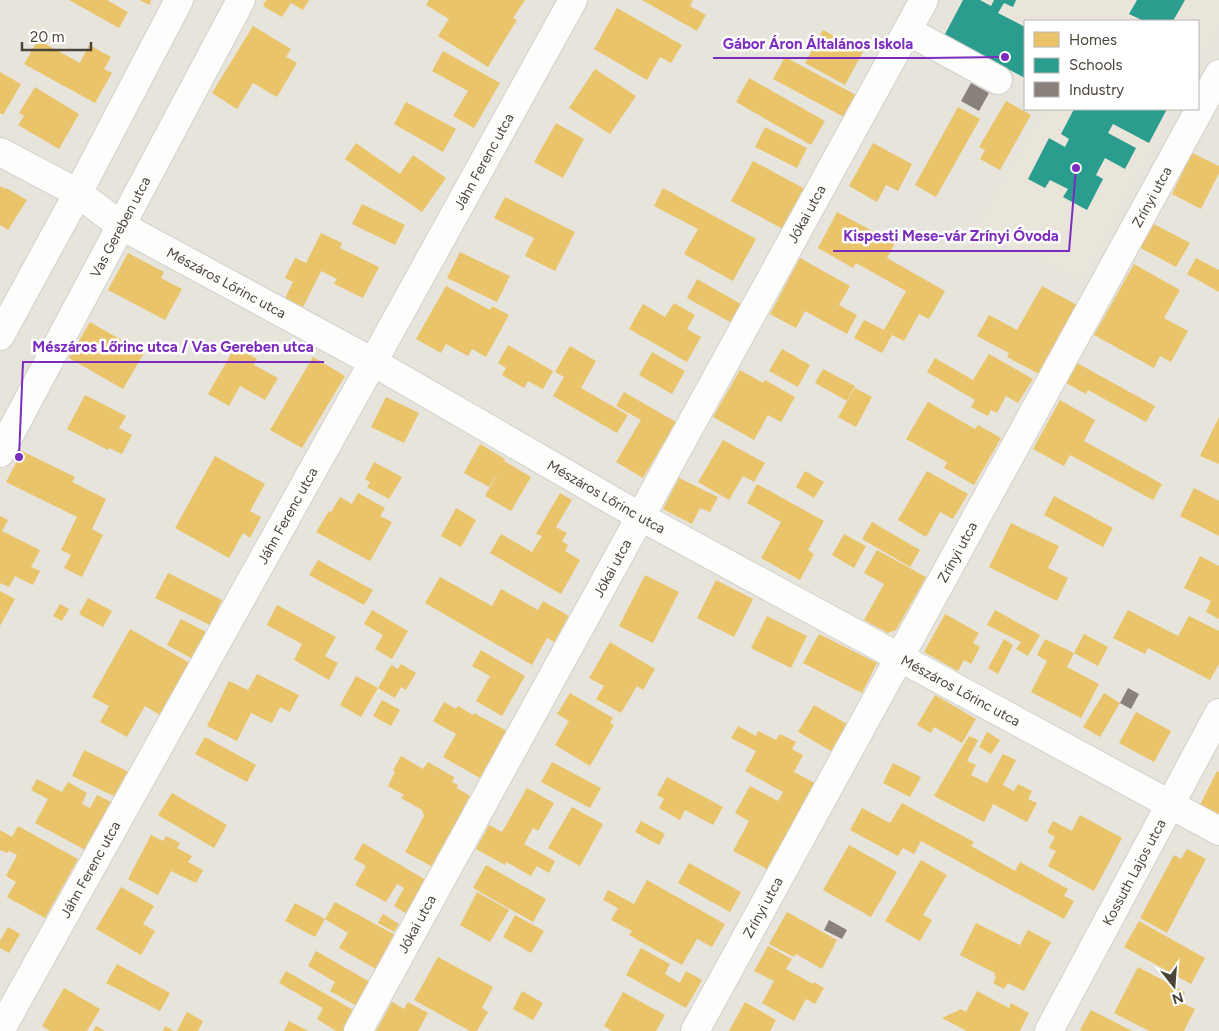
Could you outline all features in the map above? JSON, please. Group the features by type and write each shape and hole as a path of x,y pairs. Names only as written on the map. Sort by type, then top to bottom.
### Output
{"street":[{"path":"0,336 78,193 179,0"},
{"name":"Vas Gereben utca","path":"0,453 241,0"},
{"name":"Jáhn Ferenc utca","path":"3,1029 573,0"},
{"name":"Jókai utca","path":"358,1031 924,0"},
{"path":"908,31 998,80"},
{"name":"Zrínyi utca","path":"695,1031 1219,74"},
{"name":"Mészáros Lőrinc utca","path":"0,152 78,193 120,225 374,362 641,518 1219,831"},
{"name":"Kossuth Lajos utca","path":"1049,1031 1219,713"}],"shaded area":[{"path":"0,0 1219,0 1219,1031 0,1031"},
{"path":"963,0 1219,0 1219,25 1199,62 1199,20 1024,20 1024,77 944,36"},
{"path":"1044,110 1173,110 1081,281 975,228"}],"building: Homes":[{"path":"69,0 107,0 128,12 119,28"},
{"path":"139,0 151,0 150,5"},
{"path":"266,0 309,0 303,10 291,3 282,17 263,6"},
{"path":"429,0 525,0 513,18 517,20 488,67 438,36 449,19 426,5"},
{"path":"642,0 693,0 690,6 706,15 697,31"},
{"path":"617,8 682,45 671,63 660,57 647,80 594,49"},
{"path":"253,26 291,49 286,57 297,63 277,97 253,83 237,109 212,93"},
{"path":"823,30 863,52 845,85 805,63"},
{"path":"38,40 80,63 89,45 111,57 104,69 112,73 95,103 24,64"},
{"path":"443,51 500,83 474,128 453,116 468,91 432,71"},
{"path":"785,57 856,95 844,117 773,79"},
{"path":"595,69 636,96 610,134 569,108"},
{"path":"0,72 21,84 3,115 0,113"},
{"path":"749,78 825,121 811,145 736,102"},
{"path":"35,87 79,114 59,149 18,125 24,116 19,113"},
{"path":"1006,101 1031,115 1000,170 980,159 985,150 979,147"},
{"path":"406,102 456,129 443,152 394,124"},
{"path":"958,107 980,119 936,197 915,185"},
{"path":"556,123 584,139 563,178 534,162"},
{"path":"765,127 807,148 797,168 755,147"},
{"path":"356,143 400,174 413,155 446,178 422,212 345,159"},
{"path":"873,143 912,164 898,191 886,185 877,202 849,186"},
{"path":"1192,153 1219,166 1219,173 1201,209 1172,194"},
{"path":"753,161 805,189 783,229 731,201"},
{"path":"0,186 27,200 8,230 0,225"},
{"path":"663,188 756,239 733,281 684,254 698,229 654,206"},
{"path":"505,197 575,232 555,271 525,256 534,238 494,218"},
{"path":"362,204 405,225 395,245 352,224"},
{"path":"837,212 895,243 887,258 945,291 929,319 919,314 904,341 892,335 882,353 854,338 864,320 884,330 906,291 856,263 853,268 818,248"},
{"path":"1152,223 1190,243 1176,267 1139,247"},
{"path":"321,233 342,243 340,248 379,267 363,298 334,284 337,279 321,271 303,307 285,298 293,282 285,278 295,258 306,263"},
{"path":"460,252 510,276 497,302 447,278"},
{"path":"128,253 164,272 161,278 182,289 165,320 108,290"},
{"path":"800,258 850,286 839,305 857,315 847,334 805,311 796,328 770,314"},
{"path":"1196,258 1219,270 1219,292 1187,274"},
{"path":"1134,264 1180,290 1164,318 1188,331 1171,362 1160,356 1154,368 1094,335"},
{"path":"697,279 741,304 730,322 687,298"},
{"path":"446,286 490,310 492,306 509,315 486,357 472,349 468,356 446,344 441,353 416,339"},
{"path":"1042,286 1077,305 1039,374 1007,357 1009,353 977,336 989,315 1017,330"},
{"path":"674,303 695,315 687,329 701,337 687,362 629,329 643,304 665,317"},
{"path":"90,322 144,353 123,389 69,358"},
{"path":"508,345 553,371 543,389 528,381 524,388 502,375 506,368 498,363"},
{"path":"570,346 596,361 581,388 628,415 617,433 553,396 564,377 555,372"},
{"path":"235,347 257,359 254,365 278,378 265,400 240,386 229,406 208,394"},
{"path":"782,349 810,365 798,387 769,371"},
{"path":"652,352 685,371 672,394 639,375"},
{"path":"989,354 1033,379 1018,403 1006,396 997,413 991,410 988,416 971,407 975,400 927,372 935,358 973,380"},
{"path":"313,357 345,376 302,448 270,430"},
{"path":"1077,363 1155,406 1146,422 1088,390 1086,394 1066,383"},
{"path":"823,369 855,386 847,401 815,383"},
{"path":"740,370 763,383 765,380 795,397 781,422 768,415 754,440 713,417"},
{"path":"855,388 872,397 856,427 838,417"},
{"path":"624,392 676,422 643,478 616,462 641,420 616,406"},
{"path":"85,395 126,416 119,428 132,435 122,454 109,448 108,450 67,429"},
{"path":"386,397 419,413 404,443 371,427"},
{"path":"1060,400 1095,420 1084,441 1162,484 1153,500 1070,455 1064,466 1033,449"},
{"path":"928,402 975,429 978,425 1001,438 974,485 944,468 947,462 906,439"},
{"path":"1219,417 1219,464 1200,456"},
{"path":"723,440 765,463 754,482 743,476 729,500 698,482"},
{"path":"480,444 531,477 511,511 485,496 499,471 489,487 464,473"},
{"path":"22,451 75,477 72,482 106,499 92,529 103,535 82,577 64,568 71,555 61,550 77,517 6,482"},
{"path":"215,456 265,484 250,511 261,517 250,538 243,533 229,558 175,528"},
{"path":"374,462 402,477 389,499 367,487 370,482 365,479"},
{"path":"805,471 824,482 814,498 796,487"},
{"path":"927,471 968,494 953,519 940,512 926,537 898,520"},
{"path":"679,478 718,497 710,512 700,508 692,524 663,509"},
{"path":"757,484 824,521 808,550 814,554 800,580 761,558 781,522 747,503"},
{"path":"1194,488 1219,501 1219,536 1180,516"},
{"path":"358,493 385,508 380,516 392,522 370,561 316,532 340,497 352,504"},
{"path":"560,493 572,500 556,527 567,533 562,541 568,545 565,551 580,560 561,594 490,553 501,534 532,552 542,536 536,534"},
{"path":"1054,496 1113,528 1103,547 1044,515"},
{"path":"456,508 476,520 461,547 441,536"},
{"path":"0,516 8,520 2,531 40,550 31,567 40,571 33,585 15,576 9,587 0,583"},
{"path":"872,522 920,550 910,567 862,539"},
{"path":"1011,523 1059,546 1048,568 1068,578 1057,601 989,567"},
{"path":"844,534 866,546 854,568 832,555"},
{"path":"877,550 926,577 896,630 888,633 864,620 884,584 864,573"},
{"path":"1200,556 1219,566 1219,619 1206,612 1211,601 1184,588"},
{"path":"318,560 373,590 364,605 309,575"},
{"path":"168,573 222,600 210,625 155,598"},
{"path":"645,575 679,592 653,643 619,626"},
{"path":"440,577 492,606 501,589 538,610 543,601 569,616 554,642 547,638 532,665 425,603"},
{"path":"716,580 753,599 734,637 697,618"},
{"path":"0,591 15,599 0,626"},
{"path":"88,598 112,611 103,627 79,614"},
{"path":"60,604 69,609 62,621 53,616"},
{"path":"277,605 336,637 325,656 338,663 329,680 294,660 302,644 267,625"},
{"path":"372,610 408,631 392,659 375,649 383,635 364,624"},
{"path":"995,610 1040,635 1028,656 1016,649 1021,642 987,625"},
{"path":"1128,610 1178,636 1189,616 1219,631 1219,664 1210,680 1148,648 1145,654 1113,638"},
{"path":"945,614 979,633 973,643 980,647 971,664 964,660 958,671 924,652"},
{"path":"767,616 807,636 791,668 751,648"},
{"path":"181,619 208,633 193,659 167,645"},
{"path":"130,629 190,663 160,715 145,706 127,737 100,722 109,706 92,697"},
{"path":"819,634 877,663 862,693 803,663"},
{"path":"1084,634 1108,647 1098,666 1074,653"},
{"path":"1004,639 1013,645 998,674 988,668"},
{"path":"1045,639 1074,653 1067,667 1099,684 1081,718 1031,692 1047,661 1037,655"},
{"path":"610,642 655,669 643,690 637,686 621,713 596,699 604,686 589,678"},
{"path":"481,650 525,676 502,716 476,701 490,676 472,666"},
{"path":"401,664 416,673 406,690 401,687 395,698 378,688 391,665 398,669"},
{"path":"257,674 299,695 290,712 280,707 272,723 251,713 237,741 207,726 229,681 248,690"},
{"path":"356,676 378,688 361,717 340,705"},
{"path":"570,693 613,718 610,723 614,725 590,766 555,745 569,721 557,714"},
{"path":"1104,693 1120,703 1100,737 1083,727"},
{"path":"935,695 976,719 962,743 934,727 931,733 917,725"},
{"path":"382,700 400,710 391,726 373,716"},
{"path":"444,702 456,709 458,706 473,715 474,713 507,731 480,778 443,757 456,734 433,721"},
{"path":"814,705 847,724 831,751 798,732"},
{"path":"1136,712 1171,731 1154,762 1119,743"},
{"path":"738,726 756,736 758,731 776,740 780,734 796,742 792,749 803,755 794,772 815,783 769,870 733,851 749,821 735,813 750,786 778,801 783,792 745,771 756,751 731,738"},
{"path":"987,732 1000,740 991,754 979,747"},
{"path":"969,736 978,740 967,761 976,765 971,775 987,783 1003,754 1016,760 1003,785 1014,791 1018,784 1032,791 1028,799 1037,803 1027,822 993,804 984,822 934,796"},
{"path":"205,737 256,765 247,782 195,754"},
{"path":"84,750 129,772 116,797 72,776"},
{"path":"401,756 423,769 428,762 454,777 452,782 458,785 457,788 470,796 462,810 465,812 433,867 405,852 424,816 422,810 401,798 404,795 388,786 395,772 393,770"},
{"path":"552,762 601,788 590,808 541,782"},
{"path":"893,763 921,777 910,797 883,783"},
{"path":"1217,771 1219,772 1219,814 1200,805"},
{"path":"667,777 723,807 713,825 685,810 680,820 659,808 664,799 657,795"},
{"path":"37,779 62,792 68,782 87,793 82,804 90,808 97,795 115,804 89,852 35,823 48,799 31,790"},
{"path":"527,788 554,803 538,831 533,828 524,844 555,861 549,873 537,866 531,876 506,862 505,865 476,849 489,825 502,832"},
{"path":"172,793 227,825 214,848 158,815"},
{"path":"902,803 974,842 971,846 1015,871 1020,862 1068,889 1064,896 1074,901 1064,919 921,841 914,854 903,848 898,856 850,830 862,808 890,823"},
{"path":"572,807 603,824 580,866 548,848"},
{"path":"1080,815 1122,838 1094,891 1048,866 1056,851 1049,848 1055,837 1047,832 1053,821 1072,831"},
{"path":"641,821 665,834 659,845 635,832"},
{"path":"18,826 78,859 45,918 7,897 16,882 6,876 17,855 9,851 7,853 0,850 0,830 12,837"},
{"path":"151,835 163,841 166,836 180,843 177,848 192,856 188,862 203,870 196,883 171,871 158,895 128,879"},
{"path":"363,843 426,880 407,914 394,906 404,888 397,884 386,902 355,885 366,866 354,859"},
{"path":"849,845 897,872 871,917 823,890"},
{"path":"1187,849 1206,859 1167,933 1140,918 1174,855 1181,859"},
{"path":"921,860 947,875 923,915 932,920 920,941 885,921"},
{"path":"689,863 741,892 730,912 678,883"},
{"path":"486,865 546,899 533,922 473,888"},
{"path":"647,880 725,924 712,947 697,939 682,965 629,935 632,931 611,920 618,908 603,900 608,890 634,904"},
{"path":"121,887 154,906 143,924 155,931 141,955 96,929"},
{"path":"477,892 509,910 490,942 460,925"},
{"path":"335,902 395,935 376,969 339,948 348,933 325,919"},
{"path":"295,903 325,919 315,937 285,921"},
{"path":"787,912 837,940 822,969 796,954 794,957 769,944"},
{"path":"383,914 399,924 394,932 378,923"},
{"path":"515,915 544,931 531,953 503,937"},
{"path":"1139,921 1205,958 1191,984 1124,947"},
{"path":"976,923 1020,945 1028,930 1051,942 1024,991 1008,983 1004,989 993,983 996,977 994,976 995,973 960,955"},
{"path":"8,927 20,934 9,953 0,948 0,941"},
{"path":"768,946 792,959 786,969 824,988 815,1004 806,999 794,1021 762,1003 774,981 754,971"},
{"path":"641,948 670,964 665,974 680,983 686,971 702,980 686,1008 626,975"},
{"path":"316,951 370,982 357,1006 330,991 335,982 308,966"},
{"path":"438,957 493,987 482,1008 488,1012 477,1031 470,1031 414,1000"},
{"path":"117,964 170,993 160,1011 106,983"},
{"path":"1138,967 1185,992 1180,1002 1195,1009 1184,1031 1149,1031 1114,1013"},
{"path":"286,971 355,1011 343,1031 336,1031 317,1019 323,1008 279,983"},
{"path":"64,988 100,1009 87,1031 50,1031 42,1026"},
{"path":"522,991 543,1003 533,1020 513,1009"},
{"path":"977,991 1009,1008 1011,1003 1029,1013 1020,1031 967,1031 942,1018 961,1009 966,1012"},
{"path":"623,992 665,1015 656,1031 612,1031 604,1026"},
{"path":"392,1002 404,1009 408,1002 428,1013 418,1031 376,1031"},
{"path":"745,1002 776,1020 770,1031 729,1031"},
{"path":"1091,1010 1132,1031 1080,1030"},
{"path":"187,1012 203,1021 198,1031 177,1031"},
{"path":"289,1021 308,1031 284,1031"},
{"path":"96,1026 105,1031 93,1031"},
{"path":"165,1026 174,1031 163,1031"}],"building: Schools":[{"path":"963,0 980,0 991,6 994,0 1016,0 1013,7 1004,3 998,13 1024,26 1024,77 944,36"},
{"path":"1137,0 1185,0 1174,20 1142,20 1129,14"},
{"path":"1073,110 1166,110 1149,143 1113,124 1108,133 1136,148 1125,169 1105,158 1096,175 1103,179 1087,210 1063,197 1068,189 1050,180 1045,188 1028,179 1049,138 1065,147 1069,139 1061,134"}],"building: Industry":[{"path":"971,83 989,93 979,111 961,101"},
{"path":"1128,688 1139,694 1131,709 1120,703"},
{"path":"829,920 847,930 842,939 824,930"}],"place":[{"name":"Gábor Áron Általános Iskola","path":"1005,57"},
{"name":"Kispesti Mese-vár Zrínyi Óvoda","path":"1076,168"},
{"name":"Mészáros Lőrinc utca / Vas Gereben utca","path":"19,457"}]}
